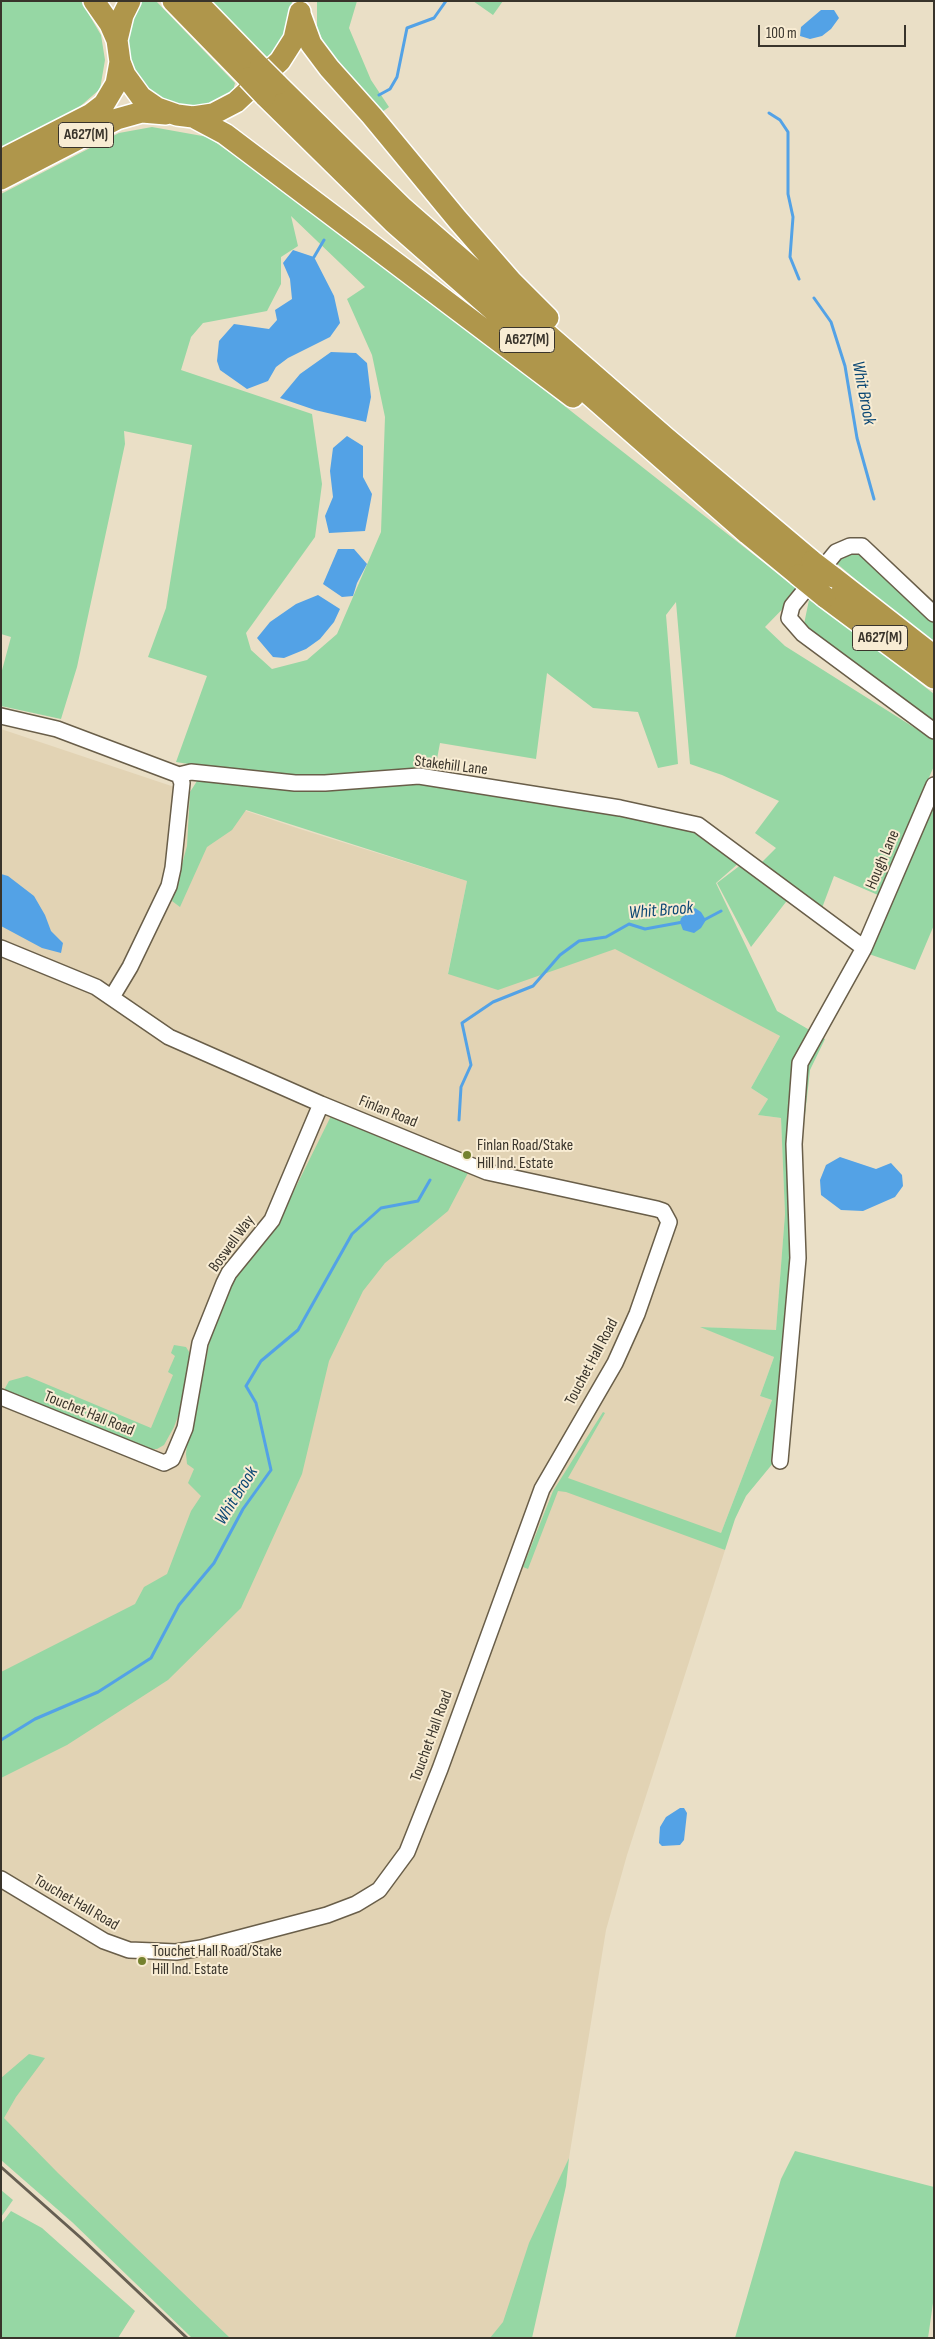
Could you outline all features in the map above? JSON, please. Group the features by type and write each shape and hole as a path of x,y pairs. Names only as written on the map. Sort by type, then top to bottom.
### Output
{"highway":[{"name":"A627(M)","path":"94,1 110,24 117,40 120,62 129,82 141,97 157,108 185,116 225,134 542,373 748,534 805,568"},
{"name":"A627(M)","path":"117,40 122,15 130,1"},
{"name":"A627(M)","path":"173,1 271,90 393,222 748,534"},
{"name":"A627(M)","path":"196,1 254,73"},
{"name":"A627(M)","path":"1,179 117,119 142,112 185,116 213,114 225,109 248,93 289,50 298,27 299,8"},
{"name":"A627(M)","path":"299,8 308,38 318,55 456,219 511,281 805,568 934,678"},
{"name":"A627(M)","path":"1,160 91,114 104,104 116,84 120,62"},
{"name":"A627(M)","path":"271,90 403,208 729,492"},
{"name":"A627(M)","path":"829,587 934,656"}],"street":[{"path":"934,614 862,546 850,546 836,552 792,606 789,618 803,634 934,731"},
{"name":"Stakehill Lane","path":"1,716 57,729 179,775 191,772 295,783 325,784 419,776 620,808 698,825 864,948"},
{"path":"112,997 130,968 168,886 173,868 182,783 179,775"},
{"name":"Hough Lane","path":"780,1461 798,1258 794,1144 800,1063 864,948 934,785"},
{"name":"Finlan Road","path":"1,948 96,987 169,1036 321,1104 487,1172 657,1209 664,1212 667,1216"},
{"name":"Boswell Way","path":"164,1463 172,1458 186,1428 200,1343 224,1283 229,1273 272,1220 321,1104"},
{"name":"Touchet Hall Road","path":"1,1879 104,1941 129,1950 154,1952 176,1952 201,1948 327,1914 356,1904 379,1890 407,1852 443,1760 535,1507 556,1462 622,1346 637,1314 668,1228 667,1216"},
{"name":"Touchet Hall Road","path":"1,1397 164,1463"}],"shaded area":[{"path":"1,729 300,829 467,881 448,973 618,944 780,1036 751,1088 768,1099 758,1115 781,1118 785,1214 776,1331 702,1327 774,1357 760,1396 772,1400 716,1546 725,1550 627,1855 606,1930 569,2158 512,2323 499,2338 200,2338 1,2139"}],"green space":[{"path":"1,1 81,1 101,35 105,60 100,89 76,110 1,149"},
{"path":"139,1 156,1 235,83 234,87 237,92 223,102 178,108 139,84 125,49 131,15"},
{"path":"212,1 292,1 291,27 270,60"},
{"path":"317,1 357,1 349,28 371,80 389,107 382,112 326,47 317,28"},
{"path":"473,1 503,1 493,15"},
{"path":"152,127 208,137 263,176 492,349 800,591 765,627 785,646 934,740 934,766 878,895 834,876 822,908 762,862 776,848 755,833 779,801 722,775 690,764 676,602 666,615 678,764 658,768 638,712 593,708 547,673 536,759 440,743 434,775 307,778 252,774 176,762 207,676 148,657 166,608 192,445 124,431 125,444 77,667 61,719 1,706 1,674 11,637 1,634 1,194 119,133","holes":["291,216 365,287 347,299 372,355 385,417 381,532 337,634 307,660 272,669 251,650 246,633 315,537 322,484 312,414 181,370 191,337 203,323 267,311 281,284 281,257 298,246"]},
{"path":"848,551 863,552 934,620 934,642 900,617 835,562"},
{"path":"809,600 838,619 934,694 934,725 832,654 804,624"},
{"path":"197,781 333,790 419,781 698,830 740,862 716,883 777,1011 825,1039 810,1070 800,1159 774,1462 746,1496 735,1519 725,1550 566,1492 558,1491 528,1569 523,1567 553,1491 603,1412 605,1413 568,1478 721,1533 772,1400 760,1396 774,1357 700,1327 776,1330 785,1214 781,1118 758,1115 768,1099 751,1088 780,1036 615,949 498,990 448,974 467,881 246,810 232,830 207,847 180,907 172,901 187,846 190,792"},
{"path":"934,797 934,925 915,970 866,953"},
{"path":"742,864 789,898 751,947 717,883"},
{"path":"331,1116 469,1171 448,1211 385,1263 363,1291 329,1361 302,1474 241,1608 168,1680 67,1745 1,1778 1,1672 135,1604 144,1587 167,1574 191,1511 201,1496 188,1483 194,1469 187,1464 186,1454 210,1339 238,1271 280,1219"},
{"path":"174,1345 186,1347 191,1355 180,1411 164,1445 157,1449 144,1449 122,1441 4,1390 9,1381 27,1376 151,1428 173,1375 168,1372 175,1356 171,1353"},
{"path":"29,2054 45,2058 16,2097 4,2118 58,2173 230,2338 192,2338 72,2222 1,2160 1,2078"},
{"path":"795,2151 934,2187 934,2296 928,2338 735,2338 781,2179"},
{"path":"569,2158 566,2186 532,2338 490,2338 503,2322 529,2243"},
{"path":"1,2190 13,2200 1,2217"},
{"path":"11,2211 42,2228 135,2311 118,2338 1,2338 1,2224"}],"water":[{"path":"821,10 834,10 839,18 831,29 822,36 810,39 800,36 801,27"},
{"path":"293,250 314,257 334,296 340,323 330,337 288,358 276,367 268,381 247,389 220,370 217,361 219,341 234,324 269,329 277,320 275,310 292,299 290,279 283,263"},
{"path":"331,352 356,353 367,363 371,397 366,422 315,410 280,398 300,374"},
{"path":"347,436 363,446 363,477 372,494 365,531 329,533 325,516 333,497 330,471 333,448"},
{"path":"338,549 354,549 367,564 357,583 353,596 342,597 323,584"},
{"path":"318,595 340,609 334,622 320,639 306,649 284,658 273,657 257,638 270,622 296,604"},
{"path":"1,874 8,876 34,896 45,915 51,931 63,943 61,953 42,948 1,926"},
{"path":"695,908 701,912 706,920 701,928 694,933 683,930 680,922 681,918"},
{"path":"840,1157 876,1169 891,1163 902,1175 903,1186 895,1197 863,1211 841,1210 821,1195 820,1180 826,1165"},
{"path":"680,1808 684,1808 687,1813 684,1840 680,1845 662,1846 659,1843 660,1827 666,1817"}],"waterway":[{"path":"379,95 390,89 397,77 407,28 434,18 446,1"},
{"name":"Whit Brook","path":"769,113 780,120 788,132 788,194 793,217 790,257 799,279"},
{"path":"314,257 324,240"},
{"name":"Whit Brook","path":"814,298 831,322 845,366 857,438 874,499"},
{"name":"Whit Brook","path":"704,920 721,911"},
{"name":"Whit Brook","path":"459,1120 461,1087 471,1065 462,1023 493,1002 533,986 560,955 579,941 606,937 629,924 645,929 683,922"},
{"name":"Whit Brook","path":"1,1740 35,1719 98,1692 151,1658 179,1605 214,1563 243,1509 271,1470 256,1403 246,1386 261,1361 298,1330 352,1234 381,1208 418,1201 430,1180"}],"railway":[{"path":"1,2167 81,2238 187,2338"}],"place":[{"name":"Finlan Road/Stake Hill Ind. Estate","path":"467,1155"},
{"name":"Touchet Hall Road/Stake Hill Ind. Estate","path":"142,1961"}]}
